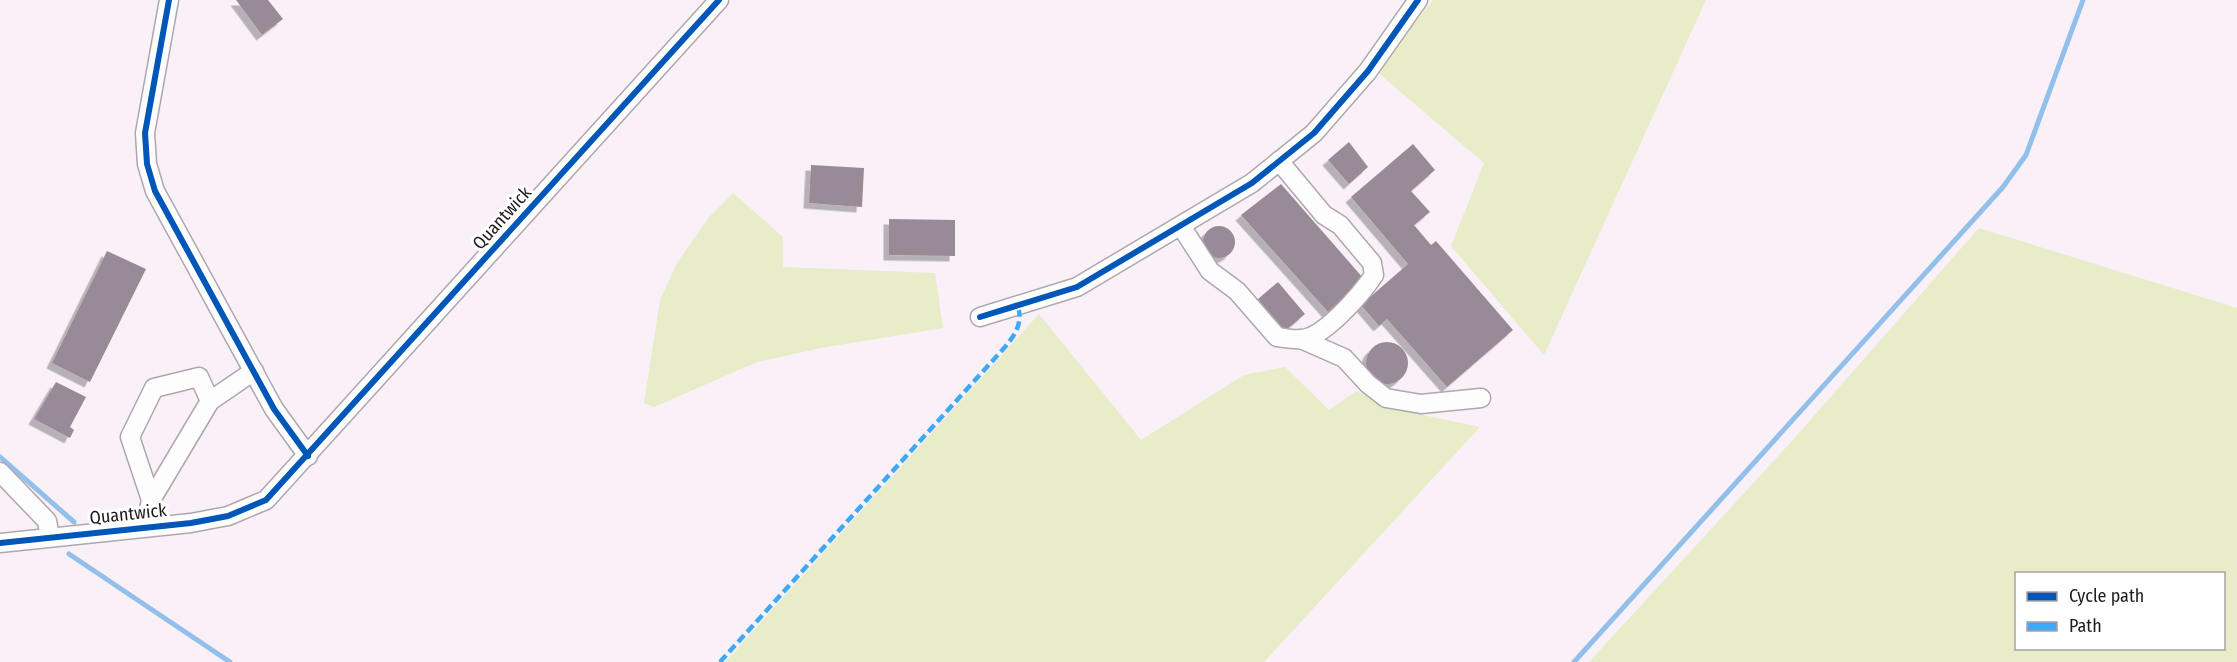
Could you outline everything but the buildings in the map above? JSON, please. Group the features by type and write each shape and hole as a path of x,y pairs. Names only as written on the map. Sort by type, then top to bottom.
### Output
{"street":[{"path":"169,0 145,133 147,164 155,192 254,371 290,433 308,456"},
{"name":"Quantwick","path":"0,543 191,523 250,509 266,500 719,0"},
{"path":"980,317 1077,287 1252,183 1314,133 1360,80 1418,0"},
{"path":"1279,161 1324,215 1340,225 1353,240 1372,263 1374,274 1365,288 1323,330 1303,340"},
{"path":"1181,226 1210,271 1238,291 1277,337 1303,340 1344,358 1368,384 1386,398 1421,404 1481,398"},
{"path":"150,526 148,514 151,500 210,402 254,371"},
{"path":"151,500 130,437 154,387 199,377 210,402"},
{"path":"0,472 47,521 50,537"}],"green space":[{"path":"1433,0 1706,0 1544,355 1451,246 1484,163 1376,71"},
{"path":"733,193 783,237 783,267 935,273 943,328 821,348 757,362 654,407 644,403 660,300 677,263 709,217"},
{"path":"1979,228 2237,308 2237,662 1589,662 1791,442"},
{"path":"1039,314 1141,440 1244,375 1285,367 1329,410 1356,391 1399,410 1480,427 1264,662 725,662"}],"waterway":[{"path":"1574,662 2003,187 2026,155 2083,0"},
{"path":"0,457 74,522"},
{"path":"69,554 230,662"}],"marked path":[{"path":"720,662 1005,347 1017,329 1018,307"}],"cycle path":[{"path":"169,0 145,133 147,164 155,191 274,409 308,456"},
{"path":"0,543 191,523 228,516 266,500 719,0"},
{"path":"980,317 1077,287 1252,183 1314,133 1368,71 1418,0"}]}
